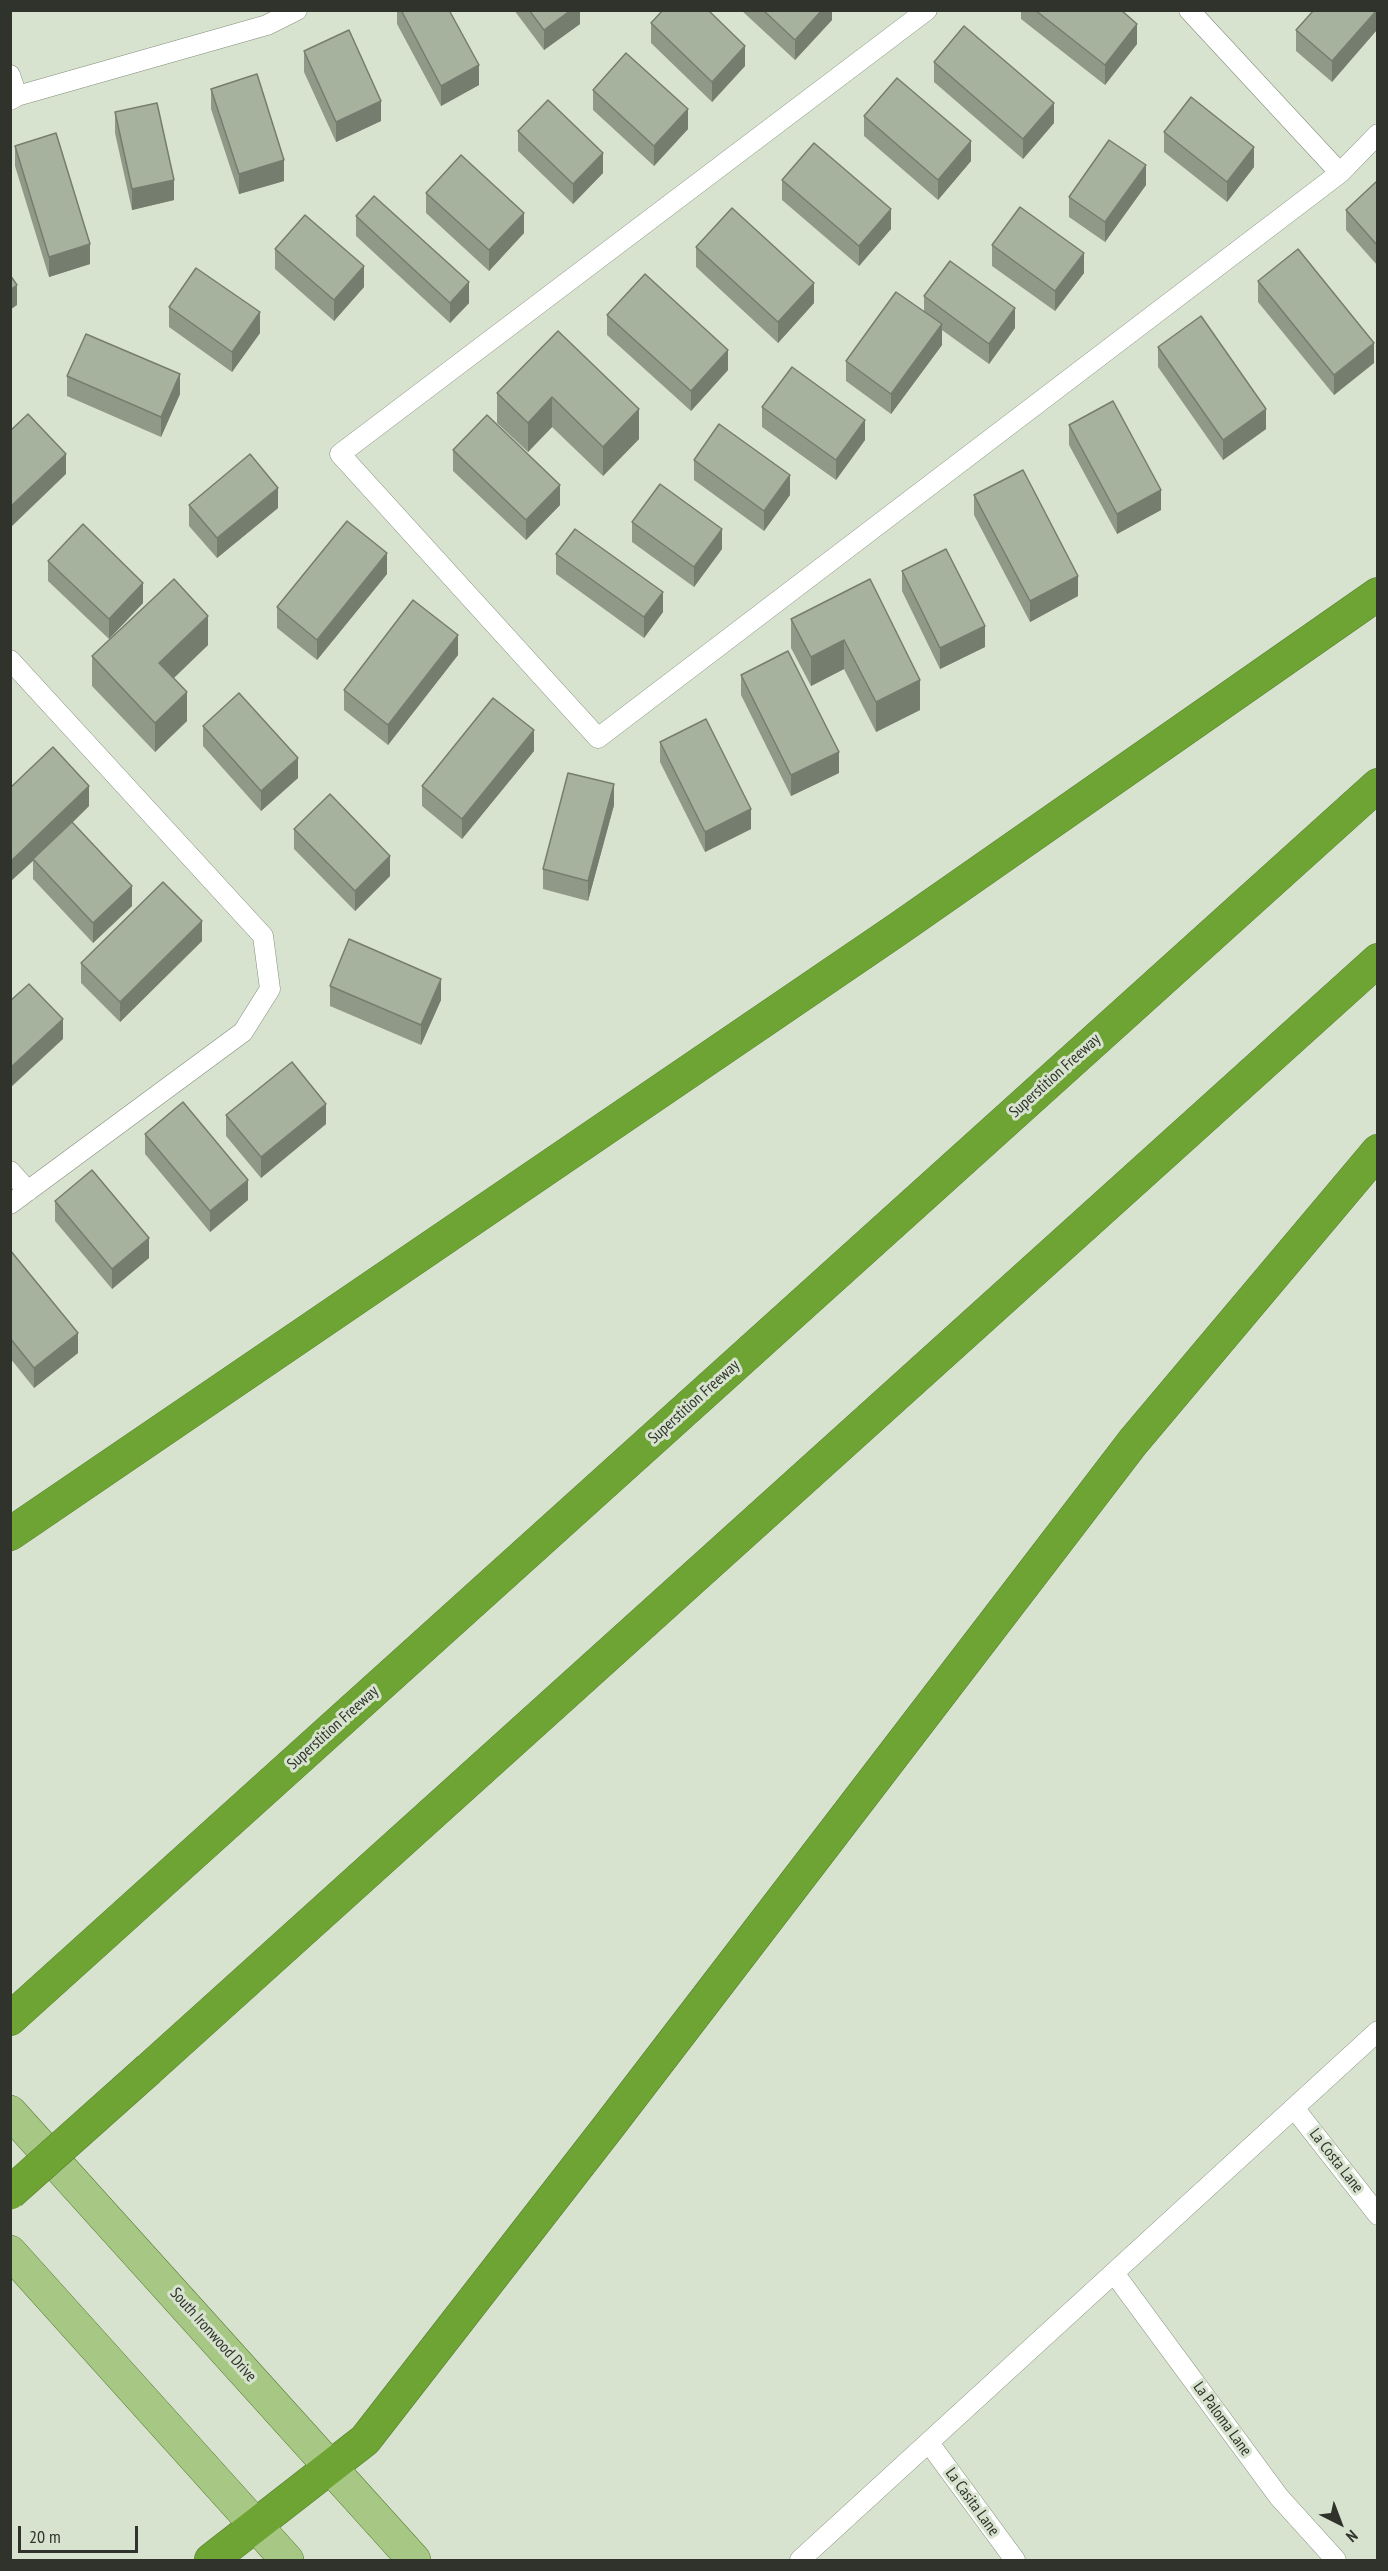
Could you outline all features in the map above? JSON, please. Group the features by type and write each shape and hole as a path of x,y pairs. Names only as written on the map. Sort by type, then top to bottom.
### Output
{"highway":[{"path":"10,1534 898,928 1377,594"},
{"name":"Superstition Freeway","path":"10,2019 1377,785"},
{"path":"10,2193 1377,960"},
{"path":"211,2560 365,2440 609,2127 1133,1443 1377,1151"}],"main road":[{"name":"South Ironwood Drive","path":"10,2112 414,2560"},
{"path":"10,2252 287,2560"}],"lane":[{"path":"10,75 14,98 267,25 297,10"},
{"path":"927,10 340,454 598,738 1340,173 1377,134"},
{"path":"1189,10 1340,173"},
{"path":"10,660 263,936 270,988 243,1032 10,1204"},
{"path":"10,1171 28,1191"},
{"path":"800,2560 1377,2031"},
{"name":"La Costa Lane","path":"1294,2108 1377,2215"},
{"name":"La Paloma Lane","path":"1114,2273 1279,2497 1336,2560"},
{"name":"La Casita Lane","path":"929,2443 1015,2560"}],"building":[{"path":"401,10 449,10 479,65 441,86"},
{"path":"529,10 571,10 544,30"},
{"path":"663,10 708,10 745,46 712,82 651,23"},
{"path":"763,10 822,10 795,40"},
{"path":"1035,10 1121,10 1137,24 1105,65"},
{"path":"1314,10 1377,10 1332,61 1296,30"},
{"path":"964,26 1054,103 1023,139 934,62"},
{"path":"349,30 381,101 336,122 304,51"},
{"path":"626,53 688,109 654,146 593,90"},
{"path":"257,74 284,160 239,174 211,89"},
{"path":"897,78 971,141 938,180 864,116"},
{"path":"1191,97 1254,147 1227,182 1164,132"},
{"path":"548,100 603,153 573,184 518,131"},
{"path":"157,103 174,180 132,189 115,112"},
{"path":"56,133 90,244 49,257 15,146"},
{"path":"1109,140 1146,165 1105,222 1069,197"},
{"path":"814,143 891,209 859,246 782,180"},
{"path":"461,155 524,213 489,250 426,193"},
{"path":"1377,181 1377,245 1346,210"},
{"path":"374,196 469,282 450,303 356,216"},
{"path":"1020,207 1084,253 1055,291 992,245"},
{"path":"732,208 814,283 778,322 696,247"},
{"path":"305,215 364,266 334,300 275,249"},
{"path":"1298,249 1374,343 1334,375 1258,281"},
{"path":"950,261 1015,308 989,344 924,296"},
{"path":"196,268 260,312 232,352 169,307"},
{"path":"645,274 728,350 691,391 607,315"},
{"path":"10,275 17,285 10,290"},
{"path":"896,292 942,324 891,394 846,361"},
{"path":"1201,316 1266,409 1223,440 1158,347"},
{"path":"558,331 639,409 603,447 552,397 528,423 497,393"},
{"path":"86,334 180,374 161,417 67,376"},
{"path":"792,367 865,420 836,460 762,407"},
{"path":"1113,401 1161,490 1117,514 1069,425"},
{"path":"28,414 66,454 10,507 10,431"},
{"path":"487,415 560,485 526,520 453,450"},
{"path":"719,424 790,475 764,511 694,460"},
{"path":"250,454 278,488 217,538 189,505"},
{"path":"1023,470 1078,576 1030,601 974,495"},
{"path":"660,484 722,529 694,567 632,522"},
{"path":"347,521 387,553 317,640 277,607"},
{"path":"83,524 143,583 109,619 48,561"},
{"path":"575,529 663,592 644,617 556,554"},
{"path":"946,549 985,626 940,648 902,571"},
{"path":"174,579 208,616 159,663 187,692 155,723 92,656"},
{"path":"870,579 920,680 876,702 844,640 811,657 791,619"},
{"path":"413,600 458,635 388,725 344,690"},
{"path":"788,651 839,752 791,775 741,675"},
{"path":"239,693 298,758 261,791 203,726"},
{"path":"493,698 534,730 462,819 422,786"},
{"path":"706,719 751,809 705,832 660,742"},
{"path":"53,747 89,786 10,862 10,788"},
{"path":"568,773 614,784 588,881 543,869"},
{"path":"330,794 390,856 355,891 294,829"},
{"path":"72,822 132,886 93,923 33,859"},
{"path":"163,882 202,921 120,1002 81,963"},
{"path":"349,939 441,979 421,1025 330,986"},
{"path":"29,984 63,1019 10,1068 10,1001"},
{"path":"292,1062 326,1104 261,1157 226,1115"},
{"path":"183,1102 248,1180 210,1211 145,1134"},
{"path":"92,1170 149,1238 112,1269 55,1201"},
{"path":"10,1250 78,1333 34,1368 10,1338"}]}
